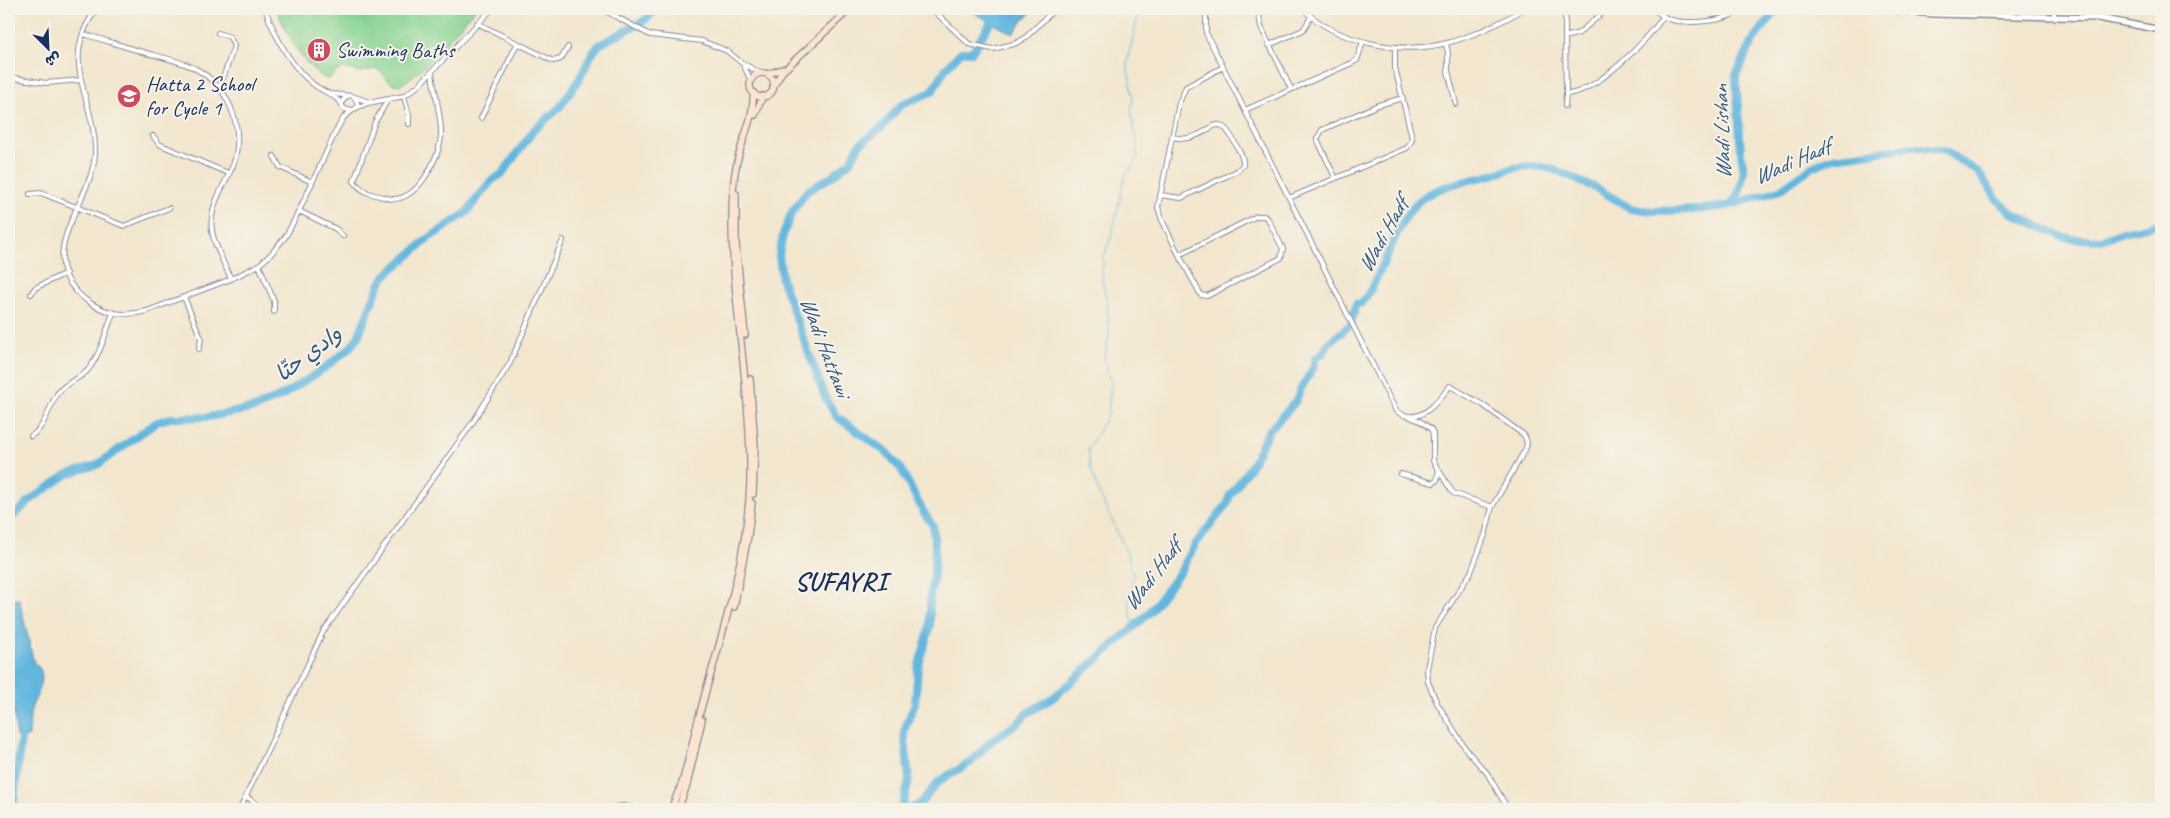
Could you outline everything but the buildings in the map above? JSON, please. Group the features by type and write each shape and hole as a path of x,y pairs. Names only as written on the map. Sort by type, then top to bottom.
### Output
{"main road":[{"path":"678,809 687,785 710,689 734,607 748,536 754,483 755,446 738,274 736,216 738,181 742,157 756,108 763,96 770,93 779,77 850,9"},
{"path":"671,809 682,783 730,606 744,538 749,493 750,460 746,384 734,272 732,215 736,166 751,114 753,92 751,81 753,77 790,66"},
{"path":"764,74 772,79 773,87"},
{"path":"753,92 763,96"}],"street":[{"path":"97,9 87,24 80,48 80,80 92,124 95,144 91,175 68,226 62,250 66,273 82,296 94,306 113,314 134,314 230,280 259,265 286,236 344,117 358,103 354,97"},
{"path":"265,9 272,27 288,55 313,84 330,94 347,110 373,102 387,101 404,96 432,74 477,23 492,9"},
{"path":"602,9 644,32 659,37 702,41 713,44 727,51 744,64 764,74"},
{"path":"932,9 969,44 992,49 1014,44 1024,39 1055,9"},
{"path":"1206,9 1206,33 1396,411 1427,425 1431,429 1433,439 1432,458 1456,494 1492,506"},
{"path":"1258,9 1261,27 1291,89"},
{"path":"1303,9 1312,17 1338,32 1363,42 1396,47 1446,44 1475,34 1524,9"},
{"path":"1565,9 1565,106"},
{"path":"1565,37 1579,33 1607,9"},
{"path":"1653,9 1664,16 1681,22 1725,19 1734,16 1740,9"},
{"path":"1883,9 2098,18 2161,30"},
{"path":"2054,9 2054,16"},
{"path":"1566,94 1584,90 1611,71 1653,31 1664,16"},
{"path":"1269,45 1303,30 1312,17"},
{"path":"477,23 553,61 561,59 568,47"},
{"path":"218,33 230,37 234,46 220,87"},
{"path":"84,34 195,68 220,87 228,99 235,117 238,138 235,161 212,208 210,219 212,235 230,280"},
{"path":"1245,110 1357,60 1363,42"},
{"path":"481,118 517,44"},
{"path":"1446,44 1448,71 1456,104"},
{"path":"1289,198 1401,150 1410,144 1411,134 1404,98 1394,68 1396,47"},
{"path":"744,64 751,81"},
{"path":"1180,255 1260,215 1268,219 1283,252 1277,261 1205,296 1200,294 1180,255 1158,212 1179,103 1186,87 1223,67"},
{"path":"387,101 375,122 354,181 359,189 392,200 405,197 415,191 438,150 442,133 432,74"},
{"path":"9,77 46,83 80,80"},
{"path":"330,94 373,102"},
{"path":"344,117 343,99 347,96"},
{"path":"404,96 409,115 409,124"},
{"path":"1335,177 1317,139 1318,134 1322,130 1378,105 1404,98"},
{"path":"1160,195 1181,198 1237,171 1243,165 1243,158 1228,130 1224,127 1217,125 1188,138 1172,137"},
{"path":"153,136 159,144 228,173"},
{"path":"274,156 280,167 312,182"},
{"path":"30,194 41,192 124,226 169,208"},
{"path":"299,211 336,229 343,236"},
{"path":"240,809 323,632 473,422 510,363 563,240"},
{"path":"259,265 274,301 274,312"},
{"path":"31,294 35,288 66,273"},
{"path":"184,297 201,338 199,349"},
{"path":"31,436 38,430 58,393 67,384 88,370 100,348 113,314"},
{"path":"1408,416 1427,412 1450,386 1483,405 1524,435 1527,445 1492,506 1485,535 1471,572 1435,628 1427,676 1437,703 1449,724 1467,751 1487,773 1508,809"},
{"path":"1402,474 1433,484 1437,480 1439,470"},
{"path":"246,796 263,809"},
{"path":"606,809 623,806 640,809"}],"green space":[{"path":"276,9 475,10 422,69 401,85 392,84 381,72 375,69 361,72 344,68 336,72 328,80 310,66 296,49"}],"water":[{"path":"979,9 1032,9 1028,17 1025,17 1013,34 974,13"},
{"path":"10,595 14,600 19,599 34,663 39,668 42,679 30,712 29,736 23,739 16,737 12,709 9,708"}],"waterway":[{"name":"وادي حتّا","path":"9,521 29,501 59,480 68,474 97,465 157,422 170,418 208,417 255,408 283,395 322,370 350,348 358,337 379,285 386,275 429,238 466,213 491,181 502,174 534,130 559,108 578,81 592,54 599,45 644,21 658,9"},
{"name":"Wadi Hattawi","path":"902,809 909,780 904,731 915,703 918,668 930,627 930,595 934,574 935,546 933,526 901,469 886,452 836,416 824,395 782,280 779,254 784,232 792,212 807,191 831,177 850,162 860,144 883,126 902,104 932,92 946,68 961,52 972,52 999,9"},
{"path":"1135,626 1131,617 1129,601 1133,576 1127,553 1100,495 1090,466 1088,450 1108,414 1111,384 1104,361 1109,334 1107,302 1102,279 1103,258 1111,238 1125,176 1137,159 1137,144 1131,112 1133,99 1127,63 1138,16 1137,9"},
{"name":"Wadi Lishan","path":"1732,204 1739,193 1744,171 1736,75 1754,39 1778,9"},
{"name":"Wadi Hadf","path":"910,809 921,803 939,781 971,762 991,741 1018,723 1026,714 1054,697 1149,613 1180,572 1196,543 1228,503 1229,497 1253,463 1268,432 1296,401 1300,390 1315,365 1315,359 1323,353 1328,344 1351,324 1356,304 1362,303 1370,292 1396,235 1411,210 1419,201 1437,190 1516,168 1534,166 1568,175 1593,186 1630,208 1652,211 1694,210 1727,206 1780,190 1812,167 1833,158 1914,147 1945,151 1978,172 1997,199 2012,213 2058,235 2072,239 2101,240 2123,232 2161,224"},
{"name":"وادي حتّا","path":"13,809 22,729"}],"place":[{"name":"Swimming Baths","path":"319,50"},
{"name":"Hatta 2 School for Cycle 1","path":"129,96"}],"district":[{"name":"SUFAYRI","path":"841,581"}]}
